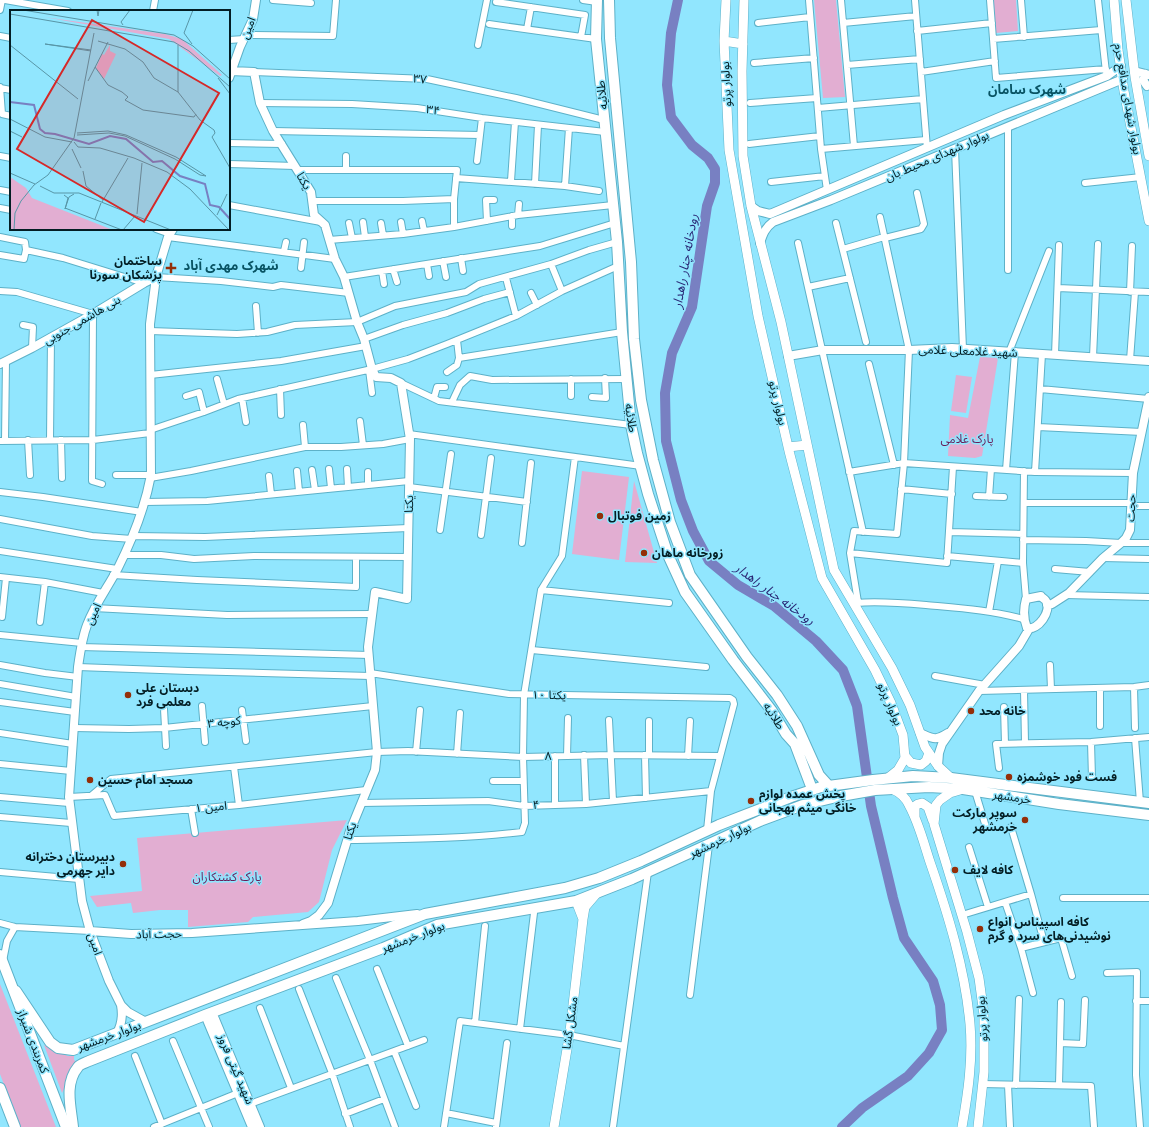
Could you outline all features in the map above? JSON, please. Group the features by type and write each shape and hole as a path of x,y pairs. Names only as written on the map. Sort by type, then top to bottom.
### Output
{"main road":[{"name":"طلائیه","path":"609,0 610,38 631,262 634,339 641,400 653,460 670,522 690,575 747,656 777,695 797,726 819,775 829,786"},
{"name":"بولوار پرتو","path":"726,0 724,41 729,150 758,316 788,447 822,578 875,670 891,703 902,735 904,756"},
{"name":"بولوار پرتو","path":"744,0 742,71 743,156 751,206 781,322 834,570 856,603 889,663 910,705 925,747 938,766 952,778"},
{"name":"بولوار شهدای مدافع حرم","path":"1114,0 1118,50 1149,221"},
{"name":"بولوار شهدای مدافع حرم","path":"1126,0 1134,72 1149,156"},
{"name":"طلائیه","path":"597,1 596,39 615,222 626,378 631,425 648,494 668,554 685,592 733,660 772,711 786,734 795,744 812,789"},
{"path":"724,41 743,44"},
{"path":"788,447 807,445"},
{"path":"875,670 889,663"},
{"path":"888,778 898,770 904,756 911,763 921,765 926,761 929,753"},
{"name":"خرمشهر","path":"425,914 565,888 599,878 641,861 707,830 812,789 829,786 913,776 952,778 1144,803"},
{"name":"خرمشهر","path":"875,790 929,788 975,790 1057,804 1149,815"},
{"name":"بولوار پرتو","path":"963,789 950,793 940,800 936,805 934,824 962,915 979,978 984,1015 984,1072 978,1127"},
{"name":"بولوار خرمشهر","path":"73,1127 69,1091 71,1079 79,1066 82,1064 209,1013 383,948 437,925 576,901 648,872 760,821 803,805 857,792 875,790"},
{"name":"بولوار پرتو","path":"892,790 901,795 909,804 917,823 941,896 966,990 970,1025 971,1055 969,1085 962,1127"},
{"path":"1057,804 1058,792"},
{"path":"917,823 914,808 918,804 922,803 928,807 934,824"},
{"path":"582,919 585,907 597,893"},
{"path":"576,901 582,919"},
{"name":"بولوار خرمشهر","path":"10,981 50,1042 58,1048 73,1050 425,914"},
{"name":"مشکل گشا","path":"554,1127 569,1036 582,919"},
{"name":"کمربندی شیراز","path":"1,959 66,1127"},
{"path":"76,1048 78,1058 82,1064"},
{"path":"0,1088 15,1127"}],"street":[{"path":"0,10 2,0"},
{"path":"5,0 62,10"},
{"path":"154,10 156,0"},
{"name":"امین","path":"230,74 253,19 256,0"},
{"path":"272,0 311,3"},
{"path":"230,40 245,37 333,36 336,0"},
{"path":"478,45 484,22 487,0"},
{"path":"583,0 597,1"},
{"path":"809,0 821,149 827,190"},
{"path":"842,0 854,146"},
{"path":"821,149 854,146 927,144 915,0"},
{"path":"990,0 996,78 1106,72 1098,0"},
{"path":"1021,0 1024,37"},
{"path":"496,2 586,15 581,37"},
{"path":"527,29 531,7"},
{"path":"843,23 916,16"},
{"path":"758,22 810,17"},
{"path":"918,31 992,23"},
{"path":"489,24 596,39"},
{"path":"993,39 1101,30"},
{"path":"0,36 10,38"},
{"path":"754,63 814,58"},
{"path":"847,65 920,59"},
{"path":"921,72 995,61"},
{"name":"بولوار شهدای محیط بان","path":"767,214 827,190 927,144 1004,116 1121,66"},
{"name":"۳۷","path":"230,74 254,72 427,79 516,98 604,120"},
{"name":"یکتا","path":"254,72 260,103 273,131 311,192 314,215 324,226 335,259 344,277 357,322 365,342 370,370"},
{"path":"1134,72 1148,74"},
{"path":"1148,74 1143,80 1148,87"},
{"name":"بولوار شهدای محیط بان","path":"771,223 818,206 1123,79"},
{"path":"1136,84 1148,87"},
{"path":"10,90 0,88 2,114 10,116"},
{"path":"750,103 817,98"},
{"path":"818,108 923,99"},
{"name":"۳۴","path":"260,103 352,104 417,108 482,118 606,132"},
{"path":"1004,116 1008,127 1008,270"},
{"path":"477,161 482,118"},
{"path":"511,181 516,122"},
{"path":"535,184 538,125"},
{"path":"565,186 569,128"},
{"path":"273,131 480,135"},
{"path":"749,144 820,136"},
{"path":"230,143 282,144"},
{"path":"955,149 963,349"},
{"path":"0,156 10,158"},
{"path":"346,156 346,170"},
{"path":"230,164 346,170 457,170 454,199 454,227"},
{"path":"771,182 825,176"},
{"path":"1085,183 1141,177"},
{"path":"456,178 511,181 599,191"},
{"path":"0,190 10,192"},
{"path":"843,249 921,229 924,224 916,194"},
{"path":"312,201 404,201 454,199"},
{"path":"487,221 486,200 494,200"},
{"path":"512,226 518,204"},
{"path":"230,205 321,222"},
{"path":"329,240 403,234 515,216 613,205"},
{"path":"751,206 758,211 767,214 765,218 767,222 771,223 763,233 760,242"},
{"path":"0,208 10,210"},
{"path":"880,217 909,350 904,463 897,534 854,531 850,553 856,603 882,602 972,609 1023,619"},
{"path":"422,220 424,231"},
{"path":"363,222 365,237"},
{"path":"401,222 403,234"},
{"path":"344,277 540,246 615,222"},
{"path":"349,223 352,238"},
{"path":"381,223 383,236"},
{"path":"836,223 866,342"},
{"path":"160,230 335,259"},
{"name":"امین","path":"121,1005 109,981 90,931 82,902 69,800 78,667 86,626 132,537 145,502 150,477 150,331 156,277 171,233"},
{"path":"150,331 237,334 267,332 295,325 357,322 395,306 466,292 479,284 506,278 551,264 628,235"},
{"path":"0,237 25,242 26,250 24,259 0,255"},
{"path":"284,251 286,242"},
{"path":"301,268 304,242"},
{"path":"798,243 863,532"},
{"path":"1093,357 1098,244"},
{"path":"1055,355 1060,245"},
{"path":"1130,360 1132,246"},
{"path":"26,250 63,258 144,282"},
{"path":"1006,470 1012,352 1049,251"},
{"path":"461,258 463,271"},
{"path":"443,261 446,277"},
{"path":"427,264 429,276"},
{"path":"551,264 562,292"},
{"path":"2,363 3,441 93,440 150,432 242,398 370,370 408,359 516,316 562,292 618,266"},
{"path":"393,269 397,282"},
{"path":"382,271 384,284"},
{"path":"156,277 221,281 273,287 281,285 349,293"},
{"name":"بنی هاشمی جنوبی","path":"2,363 93,314 144,282 156,277"},
{"path":"506,278 516,316"},
{"path":"808,288 850,278"},
{"path":"1058,288 1149,292"},
{"path":"0,291 17,292 93,314 92,481 102,484"},
{"path":"150,375 281,361 365,342 403,324 447,313 484,299 510,292"},
{"path":"531,293 537,305"},
{"path":"256,306 258,333"},
{"path":"23,325 33,327 32,348"},
{"path":"459,358 622,332"},
{"path":"50,440 51,337"},
{"path":"447,372 457,365 459,358 457,340"},
{"name":"شهید غلامعلی غلامی","path":"788,356 823,350 963,349 1149,361"},
{"path":"1035,472 1042,354"},
{"path":"869,364 894,465"},
{"path":"370,370 376,377 391,378 439,400 631,425"},
{"path":"370,370 372,393"},
{"path":"452,402 460,385 470,376 492,380 626,378"},
{"path":"592,397 606,398 605,378"},
{"path":"217,379 224,404"},
{"path":"571,379 571,396"},
{"name":"یکتا","path":"303,924 311,921 319,915 328,903 347,840 375,770 377,752 368,648 375,592 407,599 410,436 401,383"},
{"path":"434,398 437,387 444,387"},
{"path":"280,389 281,415"},
{"path":"1040,389 1149,398"},
{"path":"186,396 199,392 204,412"},
{"path":"242,398 246,422"},
{"name":"حجت","path":"1047,605 1052,604 1066,595 1103,558 1126,538 1130,530 1133,473 1149,398"},
{"path":"360,421 363,445"},
{"path":"303,424 305,447"},
{"path":"1038,427 1142,432"},
{"path":"116,475 150,477 192,471 305,447 383,444 410,436 641,466"},
{"path":"28,440 30,475"},
{"path":"62,440 62,478"},
{"path":"440,530 451,454"},
{"path":"347,840 451,838 522,832 525,823 522,757 524,695 540,590 562,556 575,457"},
{"path":"481,535 491,458"},
{"path":"522,543 531,462"},
{"path":"849,472 904,463 1035,472 1133,473"},
{"path":"947,560 953,467"},
{"path":"329,469 331,488"},
{"path":"347,469 348,487"},
{"path":"989,497 991,469"},
{"path":"312,470 315,490"},
{"path":"297,471 299,491"},
{"path":"1024,471 1023,563 1026,599 1023,608 1023,619 1027,628 1029,629"},
{"path":"368,472 368,485"},
{"path":"269,476 271,494"},
{"path":"145,502 207,501 331,488 409,484 445,492 527,502"},
{"path":"901,489 952,494"},
{"path":"0,492 142,512"},
{"path":"976,496 1004,497"},
{"path":"1024,503 1149,506"},
{"path":"0,520 92,536 132,537 205,537 408,528"},
{"path":"949,532 1121,543 1149,543"},
{"path":"0,551 115,572 197,580 356,587 356,557"},
{"path":"850,553 947,560 1023,563"},
{"path":"124,555 161,555 194,559 242,557 408,557"},
{"path":"1103,558 1149,559"},
{"path":"989,612 998,561"},
{"path":"1055,569 1090,572"},
{"path":"2,617 3,578 45,582 103,593"},
{"path":"40,622 45,582"},
{"path":"540,590 669,603"},
{"path":"1066,595 1149,597"},
{"path":"938,766 939,753 942,744 982,688 1019,646 1029,629 1036,626 1043,618 1048,609 1046,601 1041,596 1026,599"},
{"path":"94,608 227,615 372,614"},
{"path":"0,635 82,645 368,655"},
{"path":"532,650 706,667"},
{"path":"0,665 78,677"},
{"path":"1050,665 1051,689"},
{"name":"۱۰ یکتا","path":"78,667 188,671 370,674 508,694 730,698 733,700 734,704 720,756"},
{"path":"935,676 982,688 1024,690 1134,687 1149,685"},
{"path":"0,684 76,697"},
{"path":"1134,687 1135,728"},
{"path":"1100,688 1100,726"},
{"path":"1024,690 1025,744"},
{"path":"0,702 75,712"},
{"path":"202,706 205,742"},
{"name":"کوچه ۳","path":"74,728 164,728 373,706"},
{"path":"1004,707 1005,744"},
{"path":"164,709 166,746"},
{"path":"242,710 246,741"},
{"path":"416,752 420,710"},
{"path":"457,754 460,713"},
{"path":"567,756 568,718"},
{"path":"609,720 613,801"},
{"path":"688,756 690,721"},
{"path":"646,798 649,722"},
{"path":"920,733 939,739 952,730"},
{"path":"0,733 73,744"},
{"path":"999,768 996,744 1090,742 1149,737"},
{"path":"1135,738 1144,803"},
{"path":"1090,742 1092,778"},
{"name":"۸","path":"92,795 111,779 377,752 416,752 522,757 610,755 720,756"},
{"path":"554,756 555,805"},
{"path":"584,756 586,804"},
{"path":"707,830 711,791 720,756"},
{"path":"0,764 71,771"},
{"path":"234,767 239,805"},
{"path":"493,781 523,781"},
{"name":"امین ۱","path":"0,797 69,800 92,795 105,795 114,816 239,805 366,790"},
{"path":"975,790 986,827"},
{"name":"۴","path":"361,803 488,801 524,806 586,804 711,791"},
{"path":"191,809 195,833"},
{"path":"0,817 71,823"},
{"path":"1011,827 1044,942"},
{"path":"690,995 709,845"},
{"path":"970,847 988,907"},
{"path":"0,872 78,879"},
{"path":"613,1125 648,872"},
{"path":"962,915 1031,894"},
{"path":"1063,898 1149,898"},
{"path":"1005,902 1021,948 1033,993"},
{"path":"520,1029 534,913"},
{"name":"حجت آباد","path":"0,923 14,926 131,934 192,933 358,921 425,914"},
{"path":"1,959 14,926"},
{"path":"475,1023 485,926"},
{"path":"1021,948 1061,938 1072,976"},
{"path":"377,969 408,1046"},
{"path":"1106,973 1136,972 1136,1075 1140,1127"},
{"path":"336,978 370,1060 395,1127"},
{"path":"299,989 332,1073 350,1127"},
{"path":"1016,1085 1019,998"},
{"path":"1060,1043 1083,1044 1085,1000"},
{"path":"1136,1001 1149,1001"},
{"path":"1059,1085 1061,1002"},
{"path":"121,1005 128,1012 146,1022"},
{"path":"117,1034 122,1024 123,1014 121,1005"},
{"path":"260,1008 291,1088"},
{"name":"شهید گیتی فروز","path":"209,1013 252,1127"},
{"name":"شهید گیتی فروز","path":"209,1013 260,1127"},
{"path":"444,1127 460,1021 569,1036 624,1046"},
{"path":"250,1104 424,1040"},
{"path":"174,1041 209,1127"},
{"path":"446,1113 496,1125 506,1043"},
{"path":"394,1051 416,1106"},
{"path":"135,1056 162,1124"},
{"path":"982,1084 1091,1086 1094,1127"},
{"path":"1008,1085 1010,1127"},
{"path":"154,1127 238,1093"},
{"path":"345,1114 384,1099"}],"green space":[{"path":"814,0 836,0 845,97 823,98"},
{"path":"993,0 1016,0 1018,31 996,33"},
{"name":"پارک غلامی","path":"980,357 998,358 982,456 975,458 948,456 950,415 968,418"},
{"path":"956,375 972,377 966,413 951,411"},
{"name":"زمین فوتبال","path":"582,471 629,477 619,560 572,554"},
{"path":"634,481 657,563 625,562"},
{"name":"پارک کشتکاران","path":"347,820 332,850 319,902 308,912 253,917 248,922 188,927 188,910 160,910 133,913 131,903 97,907 90,896 142,891 137,838"},
{"path":"0,984 56,1127 20,1127 0,1074"},
{"path":"44,1045 68,1056 74,1056 74,1060 78,1063 62,1093"}],"waterway":[{"name":"رودخانه چنار راهدار","path":"678,0 671,33 667,85 671,117 692,145 708,158 715,169 715,183 707,206 692,307 672,353 665,393 666,441 681,500 693,531 709,561 738,585 774,606 816,641 843,670 857,706 871,806 904,938 933,981 940,1005 942,1030 929,1053 908,1076 862,1108 842,1127"}],"place":[{"name":"ساختمان پزشکان سورنا","path":"171,268"},
{"name":"زمین فوتبال","path":"600,516"},
{"name":"زورخانه ماهان","path":"644,553"},
{"name":"دبستان علی معلمی فرد","path":"128,695"},
{"name":"خانه محد","path":"971,711"},
{"name":"فست فود خوشمزه","path":"1009,777"},
{"name":"مسجد امام حسین","path":"90,780"},
{"name":"پخش عمده لوازم خانگی میثم بهجانی","path":"751,801"},
{"name":"سوپر مارکت خرمشهر","path":"1025,820"},
{"name":"دبیرستان دخترانه دایر جهرمی","path":"123,864"},
{"name":"کافه لایف","path":"955,870"},
{"name":"كافه اسپیناس انواع نوشیدنی‌های سرد و گرم","path":"980,929"}],"district":[{"name":"شهرک سامان","path":"1027,89"},
{"name":"شهرک مهدی آباد","path":"231,265"}]}
